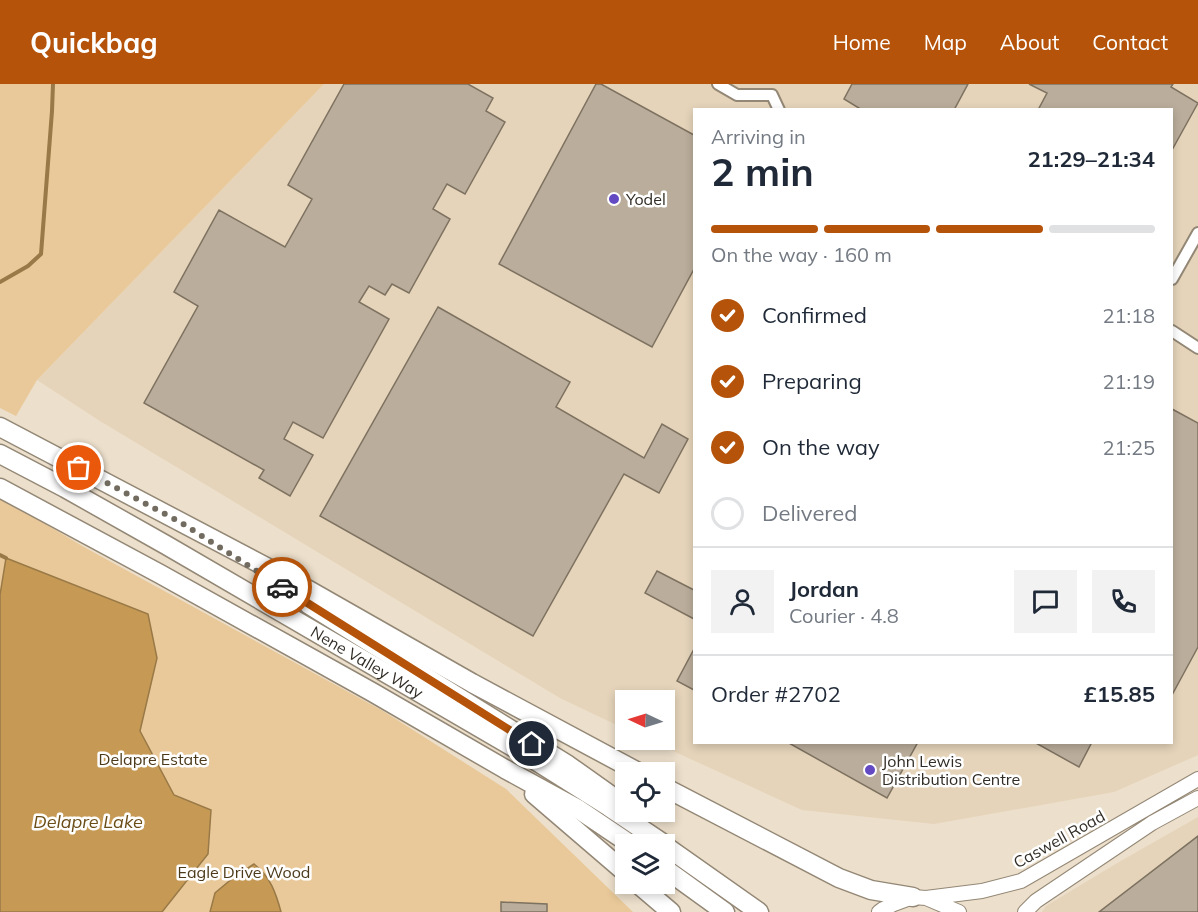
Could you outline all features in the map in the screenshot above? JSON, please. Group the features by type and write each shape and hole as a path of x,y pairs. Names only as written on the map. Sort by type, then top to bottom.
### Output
{"highway":[{"path":"0,427 291,580 472,683 619,762"},
{"name":"Nene Valley Way","path":"0,454 166,545 525,754 648,834"},
{"name":"Nene Valley Way","path":"0,488 362,687 578,809 615,834"},
{"path":"180,522 615,797"},
{"path":"505,769 615,864"},
{"path":"675,793 840,878 871,890 919,898"},
{"path":"645,822 688,861"},
{"name":"Nene Valley Way","path":"675,852 759,912"},
{"path":"675,876 724,912"},
{"path":"650,894 671,912"}],"street":[{"path":"718,84 737,95 774,89 779,108"},
{"path":"1173,277 1198,233"},
{"path":"1173,332 1198,348"},
{"name":"Caswell Road","path":"879,912 894,904 919,898 982,891 1021,881 1198,779"},
{"name":"Caswell Road","path":"1025,912 1036,901 1152,823 1198,798"},
{"path":"919,898 959,912"}],"shaded area":[{"path":"324,84 1198,84 1198,755 1114,792 934,824 802,810 671,750 675,750 675,690 615,690 615,724 560,698 100,421 37,380"},
{"path":"1198,817 1198,912 1042,912 1046,906"}],"green space":[{"path":"0,84 324,84 37,380 16,416 0,408"},
{"name":"Delapre Estate","path":"0,497 84,547 383,711 506,789 633,912 0,912"}],"water":[{"name":"Delapre Lake","path":"6,558 148,614 157,658 140,731 174,795 211,810 208,854 162,912 0,912 0,595"},
{"path":"254,864 272,885 281,912 210,912 215,893"}],"building":[{"path":"344,84 468,84 493,98 486,111 505,122 465,194 447,184 433,209 450,219 409,293 392,284 385,295 369,286 359,302 389,319 323,438 293,422 284,439 313,455 290,496 259,478 264,470 144,403 198,306 174,292 219,210 285,247 312,199 288,185"},
{"name":"Yodel","path":"596,84 601,84 693,134 693,271 652,347 499,264"},
{"path":"852,84 968,84 955,108 859,108 844,99"},
{"path":"1029,84 1173,84 1171,87 1198,103 1173,148 1173,108 1039,108 1047,93"},
{"path":"438,307 570,382 556,407 644,458 662,424 688,439 659,493 624,474 533,636 320,516"},
{"path":"1173,410 1198,423 1198,647 1173,693"},
{"path":"657,571 693,589 693,618 645,593"},
{"path":"693,651 693,689 677,681"},
{"name":"John Lewis Distribution Centre","path":"791,744 917,744 887,798"},
{"path":"1038,744 1091,744 1079,767"},
{"path":"1198,836 1198,912 1099,912"},
{"path":"501,902 547,904 547,912 501,912"}],"waterway":[{"path":"0,282 28,266 41,254 53,84"},
{"path":"0,555 6,558"}],"way so far":[{"path":"79,468 180,522 282,587"}],"place":[{"name":"Yodel","path":"614,199"},
{"name":"John Lewis Distribution Centre","path":"870,770"}],"route":[{"path":"282,587 532,744"}],"park label":[{"name":"Eagle Drive Wood","path":"244,872"}]}
